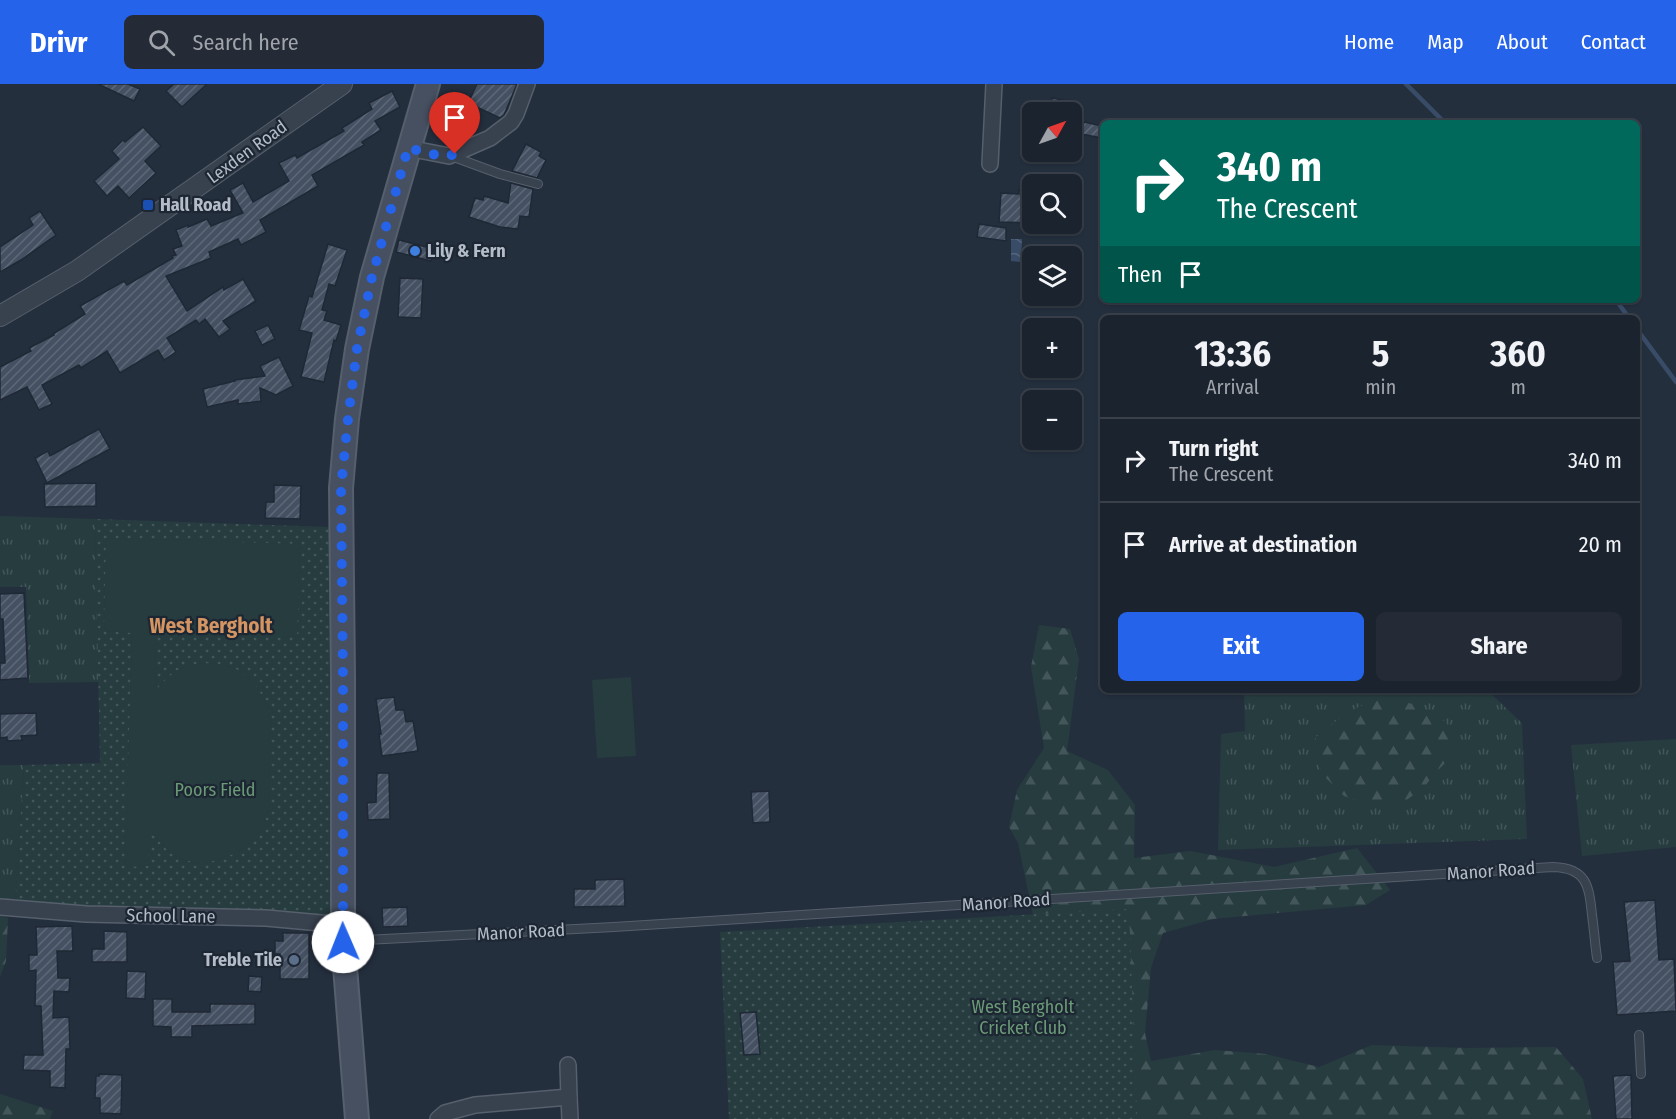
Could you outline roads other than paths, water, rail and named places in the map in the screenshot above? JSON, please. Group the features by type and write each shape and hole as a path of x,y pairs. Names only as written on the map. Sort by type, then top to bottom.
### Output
{"main road":[{"path":"357,1119 343,933 341,488 357,349 372,277 428,84"}],"street":[{"name":"Lexden Road","path":"0,316 76,271 196,188 322,91 342,84"},
{"path":"408,148 449,156 490,138 511,122 527,84"},
{"path":"990,164 994,84"},
{"name":"School Lane","path":"0,907 86,914 266,918 343,933"},
{"path":"568,1065 570,1119"},
{"path":"438,1119 445,1113 475,1105 569,1097"}],"lane":[{"path":"449,156 500,174 538,184"},
{"name":"Manor Road","path":"343,933 614,927 1553,867 1566,868 1581,876 1590,890 1596,958"},
{"path":"1639,1035 1641,1074"}],"water":[{"path":"1011,239 1022,239 1021,262 1011,261"}],"waterway":[{"path":"1406,84 1442,120"},
{"path":"1618,303 1627,315"},
{"path":"1640,333 1676,382"}],"place":[{"name":"Hall Road","path":"148,205"},
{"name":"Lily & Fern","path":"415,251"},
{"name":"Treble Tile","path":"294,960"}],"district":[{"name":"West Bergholt","path":"211,626"}],"park label":[{"name":"Poors Field","path":"215,790"},
{"name":"West Bergholt Cricket Club","path":"1023,1017"}]}
